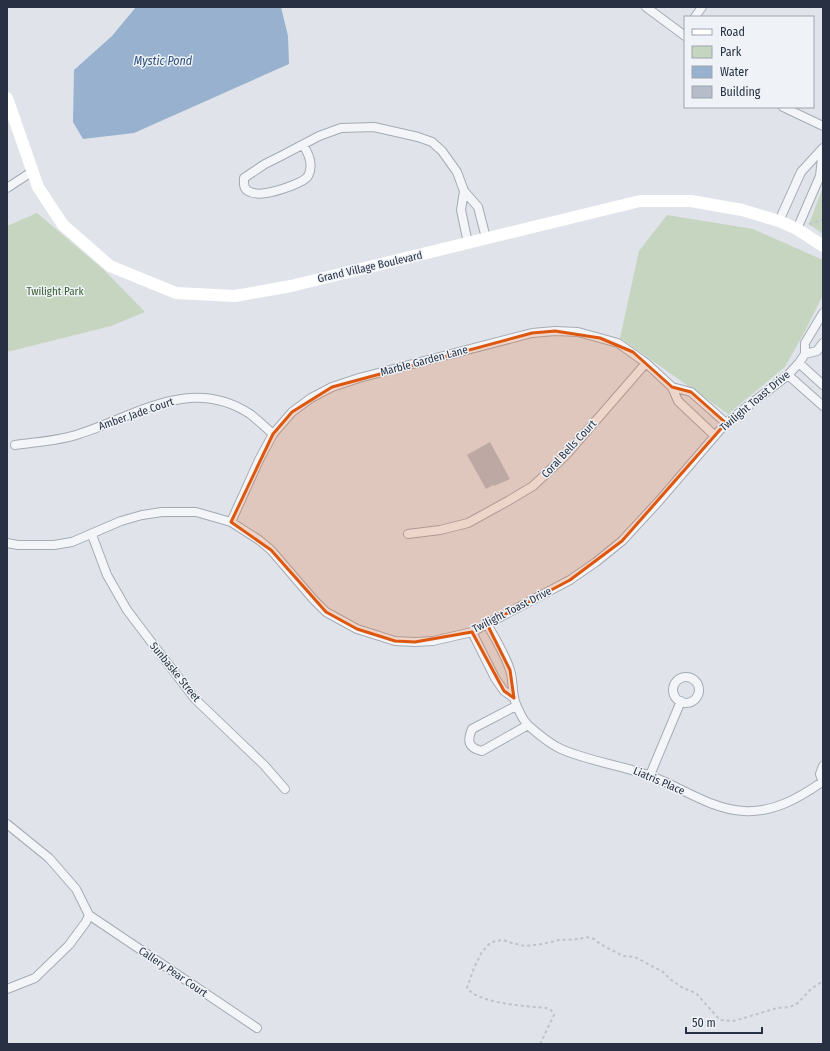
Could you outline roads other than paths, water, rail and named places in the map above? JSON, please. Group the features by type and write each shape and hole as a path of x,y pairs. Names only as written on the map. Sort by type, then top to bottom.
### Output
{"street":[{"path":"646,7 684,33"},
{"path":"696,16 702,7"},
{"name":"Grand Village Boulevard","path":"7,98 38,187 62,225 110,266 176,293 235,296 291,286 640,201 691,201 742,210 801,227 823,246"},
{"path":"785,108 823,126"},
{"path":"303,145 310,157 311,169 308,178 298,183 267,193 255,194 247,191 243,186 244,178 251,172 319,136 341,128 374,127 418,137 432,142 442,150 457,172 464,191 478,207 486,238"},
{"path":"779,220 801,172 823,149"},
{"path":"801,227 820,176 823,149"},
{"path":"7,188 33,171"},
{"path":"464,191 460,210 468,243"},
{"name":"Twilight Toast Drive","path":"806,354 805,343 823,313"},
{"name":"Marble Garden Lane","path":"231,522 259,460 273,434 292,412 311,398 332,387 359,378 532,333 555,331 578,332 618,343 646,363 672,387 678,401 715,436"},
{"name":"Twilight Toast Drive","path":"7,543 18,545 54,545 72,542 142,515 162,512 196,512 231,522 259,540 271,550 326,612 357,630 395,641 415,642 433,641 472,632 570,580 596,562 622,541 659,501 726,423 788,375 806,354 817,351 823,343"},
{"name":"Coral Bells Court","path":"408,534 440,530 468,523 533,486 566,455 646,363"},
{"path":"799,363 823,385"},
{"path":"788,375 823,406"},
{"name":"Marble Garden Lane","path":"672,387 691,392 726,423"},
{"name":"Amber Jade Court","path":"15,445 78,435 147,408 172,400 196,397 224,402 249,414 273,434"},
{"name":"Sunbaske Street","path":"92,535 107,575 127,610 155,647 195,699 264,765 286,789"},
{"name":"Liatris Place","path":"488,624 510,670 515,702"},
{"name":"Liatris Place","path":"472,632 495,678 504,691 515,702 528,725 560,748 650,775 720,806 745,811 763,810 780,805 823,783 820,774 823,766"},
{"path":"650,775 681,701"},
{"path":"515,702 472,729 469,737 472,747 475,750 482,751 528,725"},
{"path":"7,824 49,858 76,889 90,915 69,945 35,978 7,989"},
{"name":"Callery Pear Court","path":"90,915 257,1028"}],"water":[{"name":"Mystic Pond","path":"136,7 281,7 288,36 289,64 134,133 83,139 73,122 74,70 112,36"}],"park label":[{"name":"Twilight Park","path":"55,291"}]}
